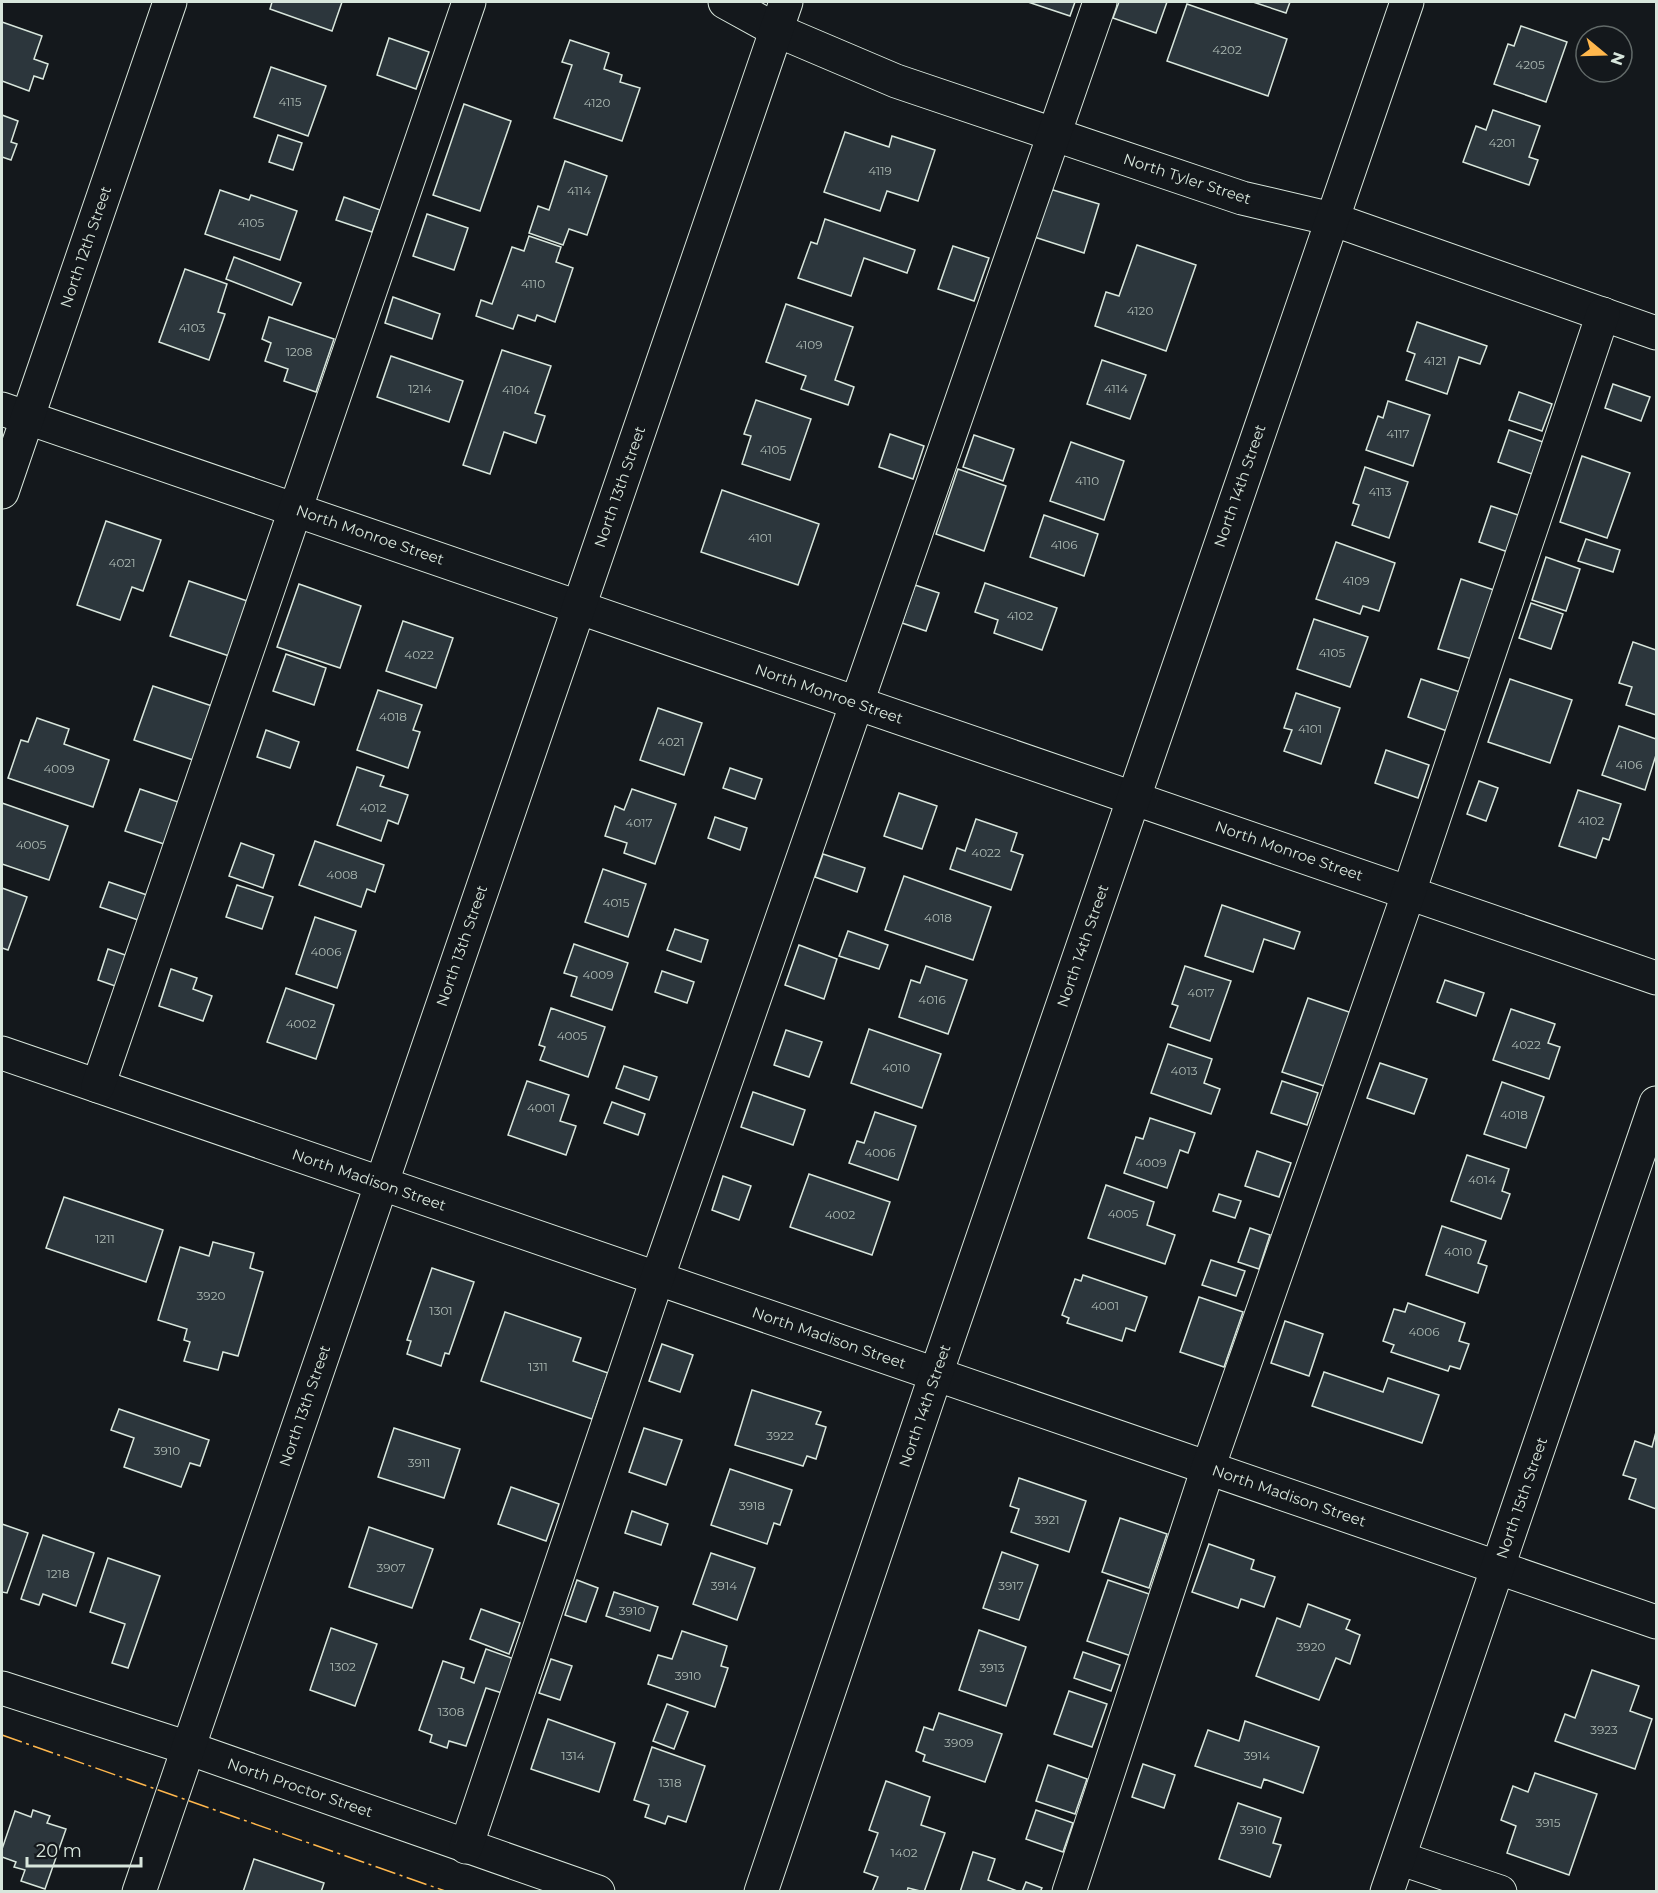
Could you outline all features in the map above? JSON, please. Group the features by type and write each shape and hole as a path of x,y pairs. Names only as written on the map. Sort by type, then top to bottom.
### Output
{"street":[{"name":"North 12th Street","path":"2,492 14,413 170,2"},
{"path":"98,1086 469,2"},
{"name":"North Tyler Street","path":"726,2 781,16 896,81 1242,198 1332,219 1656,333"},
{"path":"466,1847 657,1279 1100,2"},
{"name":"North 14th Street","path":"761,1892 936,1374 1407,2"},
{"name":"North 13th Street","path":"139,1892 781,16"},
{"path":"1069,1892 1208,1468 1409,892 1603,314"},
{"name":"North Monroe Street","path":"14,413 1656,978"},
{"name":"North Madison Street","path":"2,1053 1656,1622"},
{"name":"North 15th Street","path":"1387,1892 1656,1103"},
{"name":"North Proctor Street","path":"2,1688 188,1748 598,1892"},
{"path":"1399,1858 1500,1892"}],"building":[{"path":"272,2 342,2 332,31 270,9"},
{"path":"1028,2 1075,2 1070,16"},
{"path":"1119,2 1167,2 1156,33 1113,18"},
{"path":"1253,2 1290,2 1286,13"},
{"path":"1187,4 1287,39 1268,96 1167,61"},
{"path":"2,22 42,36 34,59 48,64 43,79 34,76 29,91 2,81"},
{"path":"1521,26 1567,42 1546,102 1494,84 1508,44 1514,46"},
{"path":"389,38 429,52 416,89 377,75"},
{"path":"570,40 609,53 604,69 622,75 620,82 640,88 622,141 554,118 572,65 562,62"},
{"path":"271,67 326,86 308,136 254,117"},
{"path":"464,104 511,121 480,211 433,195"},
{"path":"1493,110 1540,126 1529,157 1538,160 1529,185 1463,162 1476,126 1486,130"},
{"path":"2,115 18,121 11,142 17,144 11,160 2,157"},
{"path":"845,132 889,147 892,136 935,150 918,201 887,191 880,211 824,192"},
{"path":"278,135 302,143 293,170 269,162"},
{"path":"565,161 607,176 587,235 569,229 563,245 529,233 538,206 549,210"},
{"path":"1040,186 1099,204 1084,253 1025,234"},
{"path":"220,190 249,200 251,195 297,211 280,260 205,234"},
{"path":"344,197 380,210 372,232 336,220"},
{"path":"427,214 468,228 454,270 413,256"},
{"path":"825,219 915,250 907,273 864,258 851,296 798,278 811,242 817,244"},
{"path":"529,236 561,247 556,262 573,268 555,322 537,315 535,321 518,315 513,329 476,316 481,300 492,304 512,247 524,251"},
{"path":"1137,245 1196,265 1166,351 1095,326 1106,292 1119,296"},
{"path":"953,246 989,258 974,301 938,289"},
{"path":"234,257 301,283 292,305 226,279"},
{"path":"185,269 227,284 218,312 225,314 209,360 159,342"},
{"path":"393,297 440,314 432,339 385,323"},
{"path":"786,304 853,327 835,380 854,387 848,405 801,389 806,376 766,362"},
{"path":"269,317 334,339 316,392 284,381 288,369 265,361 271,343 262,339"},
{"path":"1417,322 1487,346 1480,364 1459,357 1447,394 1406,380 1415,354 1407,351"},
{"path":"502,350 551,366 535,413 545,416 536,443 504,432 490,474 463,465"},
{"path":"391,356 463,381 449,422 377,397"},
{"path":"1102,360 1146,375 1130,419 1087,404"},
{"path":"1613,384 1650,397 1641,421 1605,408"},
{"path":"1519,392 1552,404 1542,431 1509,420"},
{"path":"756,400 811,419 790,480 742,464 751,436 744,434"},
{"path":"1388,401 1430,415 1413,466 1366,450 1378,416 1383,418"},
{"path":"1509,430 1543,442 1532,474 1498,462"},
{"path":"890,434 924,446 913,479 879,467"},
{"path":"974,435 1014,449 1003,481 963,467"},
{"path":"1071,442 1124,461 1104,520 1050,501"},
{"path":"1582,456 1630,473 1607,538 1560,522"},
{"path":"1365,467 1408,482 1389,538 1352,525 1359,505 1353,503"},
{"path":"958,469 1006,486 984,551 936,534"},
{"path":"722,490 819,524 798,585 701,552"},
{"path":"1491,506 1521,516 1508,552 1479,542"},
{"path":"1044,515 1098,534 1084,576 1030,557"},
{"path":"106,521 161,540 143,591 132,587 120,620 77,605"},
{"path":"1586,539 1620,550 1613,572 1578,561"},
{"path":"1336,542 1395,563 1379,611 1363,606 1360,614 1316,599"},
{"path":"1546,557 1580,569 1566,611 1532,600"},
{"path":"1461,579 1494,590 1472,659 1438,649"},
{"path":"189,581 253,603 235,658 170,636"},
{"path":"985,583 1057,608 1042,650 994,633 998,620 975,612"},
{"path":"299,584 361,606 340,668 277,647"},
{"path":"915,585 939,593 926,631 902,623"},
{"path":"1531,603 1563,614 1551,649 1519,638"},
{"path":"1314,619 1368,637 1350,687 1297,669"},
{"path":"403,621 453,638 436,688 386,671"},
{"path":"1633,642 1656,650 1656,715 1626,705 1632,687 1619,683"},
{"path":"286,654 326,668 314,705 273,691"},
{"path":"1421,679 1460,692 1447,731 1408,717"},
{"path":"1510,679 1572,700 1550,763 1488,742"},
{"path":"153,686 218,708 199,762 134,740"},
{"path":"378,690 422,705 413,730 420,732 408,768 357,750"},
{"path":"1296,693 1340,708 1321,764 1284,751 1292,730 1284,728"},
{"path":"658,708 702,723 684,775 640,760"},
{"path":"37,718 69,729 64,744 109,760 93,807 8,778 21,740 28,742"},
{"path":"1619,726 1656,739 1656,755 1645,790 1602,775"},
{"path":"266,730 299,742 290,768 257,757"},
{"path":"1386,750 1429,765 1418,798 1375,783"},
{"path":"357,767 384,776 380,786 408,795 398,824 388,820 381,841 337,825"},
{"path":"730,768 762,779 755,799 723,788"},
{"path":"1479,781 1498,788 1486,821 1467,814"},
{"path":"140,789 181,803 167,845 125,831"},
{"path":"632,789 676,804 655,864 624,853 627,843 605,836 615,806 624,810"},
{"path":"1578,790 1621,804 1609,840 1603,838 1596,858 1559,846"},
{"path":"899,793 937,806 922,849 884,836"},
{"path":"2,803 68,826 49,880 2,864"},
{"path":"715,817 747,828 740,850 708,838"},
{"path":"976,819 1017,833 1011,851 1023,855 1011,890 950,869 957,848 965,851"},
{"path":"315,841 384,865 375,892 367,889 361,907 299,885"},
{"path":"241,843 274,855 263,888 229,876"},
{"path":"823,854 865,868 857,892 815,877"},
{"path":"603,869 646,884 628,937 585,922"},
{"path":"904,876 991,907 973,960 885,930"},
{"path":"109,882 147,895 138,920 100,907"},
{"path":"237,885 273,897 262,929 226,917"},
{"path":"2,888 27,897 8,950 2,948"},
{"path":"1222,905 1300,932 1294,949 1264,939 1253,972 1205,956"},
{"path":"315,917 356,931 337,988 296,974"},
{"path":"675,929 708,940 701,962 667,950"},
{"path":"848,931 888,945 879,969 839,956"},
{"path":"574,944 628,963 612,1010 571,996 577,977 564,973"},
{"path":"799,945 837,959 824,999 785,985"},
{"path":"108,949 131,957 121,988 98,980"},
{"path":"926,966 967,980 948,1034 899,1017 911,980 920,983"},
{"path":"1185,966 1231,981 1210,1041 1170,1027 1178,1006 1172,1004"},
{"path":"171,969 197,978 193,989 212,996 203,1021 159,1006"},
{"path":"662,971 694,982 687,1003 655,992"},
{"path":"1445,980 1484,993 1476,1016 1437,1002"},
{"path":"286,988 334,1005 316,1059 267,1042"},
{"path":"1308,998 1352,1013 1327,1087 1282,1072"},
{"path":"551,1008 605,1027 588,1077 540,1060 545,1047 539,1045"},
{"path":"1511,1009 1555,1024 1548,1043 1560,1047 1549,1079 1493,1060"},
{"path":"869,1029 941,1054 922,1108 851,1083"},
{"path":"786,1030 822,1042 809,1077 774,1065"},
{"path":"1168,1044 1212,1059 1204,1083 1220,1089 1211,1114 1151,1093"},
{"path":"1380,1063 1427,1079 1414,1114 1367,1098"},
{"path":"624,1066 657,1077 649,1100 616,1088"},
{"path":"527,1081 569,1095 560,1121 576,1126 566,1155 508,1135"},
{"path":"1282,1081 1318,1093 1307,1125 1271,1113"},
{"path":"1502,1082 1544,1097 1526,1148 1484,1134"},
{"path":"753,1092 805,1110 793,1145 741,1127"},
{"path":"612,1102 645,1114 638,1135 604,1123"},
{"path":"875,1112 916,1126 898,1180 849,1163 857,1141 864,1143"},
{"path":"1150,1118 1195,1133 1188,1153 1180,1150 1167,1188 1124,1173 1136,1137 1143,1139"},
{"path":"1257,1151 1291,1163 1279,1197 1245,1186"},
{"path":"1467,1155 1509,1169 1502,1191 1510,1194 1501,1219 1451,1201"},
{"path":"809,1174 890,1202 872,1255 790,1227"},
{"path":"723,1176 751,1186 739,1220 712,1210"},
{"path":"1106,1185 1154,1202 1147,1225 1175,1235 1165,1264 1088,1238"},
{"path":"1219,1194 1241,1201 1235,1218 1213,1211"},
{"path":"64,1197 163,1230 146,1282 46,1248"},
{"path":"1442,1226 1486,1241 1478,1263 1487,1266 1478,1293 1426,1275"},
{"path":"1250,1228 1270,1235 1259,1269 1238,1262"},
{"path":"213,1242 254,1253 250,1268 263,1272 238,1356 223,1352 218,1370 184,1361 190,1342 184,1340 187,1329 158,1320 180,1247 209,1256"},
{"path":"1211,1260 1245,1271 1236,1296 1202,1285"},
{"path":"432,1268 474,1282 449,1354 445,1353 441,1366 407,1354 411,1341 407,1340"},
{"path":"1083,1275 1147,1297 1135,1331 1126,1328 1122,1341 1067,1323 1069,1318 1062,1315 1075,1279 1081,1281"},
{"path":"1199,1297 1243,1312 1224,1367 1180,1352"},
{"path":"1408,1303 1465,1323 1459,1341 1469,1344 1460,1369 1450,1366 1448,1371 1391,1352 1394,1345 1383,1341 1394,1309 1405,1312"},
{"path":"505,1312 581,1338 573,1361 608,1373 592,1419 481,1381"},
{"path":"1285,1321 1323,1334 1309,1376 1271,1363"},
{"path":"662,1344 693,1355 680,1392 649,1381"},
{"path":"1324,1372 1383,1392 1388,1378 1439,1395 1422,1443 1312,1406"},
{"path":"752,1390 821,1412 816,1424 826,1427 816,1459 807,1456 803,1466 735,1445"},
{"path":"119,1409 209,1440 200,1466 190,1463 181,1487 124,1467 134,1438 111,1430"},
{"path":"394,1428 460,1449 444,1498 378,1477"},
{"path":"644,1428 682,1440 666,1485 629,1472"},
{"path":"1656,1432 1656,1509 1629,1499 1636,1479 1623,1475 1635,1441 1652,1447"},
{"path":"730,1469 792,1490 780,1525 774,1523 767,1544 711,1525"},
{"path":"1019,1478 1086,1501 1069,1552 1011,1532 1019,1509 1010,1506"},
{"path":"511,1487 559,1504 546,1541 498,1524"},
{"path":"632,1511 668,1524 661,1545 625,1533"},
{"path":"1120,1518 1167,1534 1149,1588 1102,1572"},
{"path":"2,1524 28,1533 7,1593 2,1592"},
{"path":"369,1527 433,1549 412,1608 349,1587"},
{"path":"43,1535 94,1553 76,1606 43,1594 39,1605 21,1599"},
{"path":"1209,1544 1254,1560 1251,1569 1275,1577 1264,1607 1241,1599 1238,1608 1192,1592"},
{"path":"1002,1552 1038,1565 1019,1620 983,1608"},
{"path":"711,1553 755,1568 737,1620 693,1604"},
{"path":"108,1558 160,1576 128,1668 112,1663 125,1624 90,1612"},
{"path":"577,1580 598,1588 586,1622 565,1615"},
{"path":"1108,1580 1155,1596 1134,1657 1087,1641"},
{"path":"614,1592 658,1607 650,1631 606,1616"},
{"path":"1308,1604 1350,1620 1346,1629 1360,1635 1350,1664 1336,1658 1319,1700 1256,1676 1277,1618 1300,1627"},
{"path":"481,1609 520,1623 509,1654 470,1639"},
{"path":"331,1628 377,1644 355,1706 310,1690"},
{"path":"979,1630 1026,1647 1006,1706 959,1690"},
{"path":"682,1631 727,1646 721,1666 728,1668 715,1707 648,1684 658,1655 672,1659"},
{"path":"486,1649 514,1659 502,1693 486,1688 466,1746 449,1741 447,1748 430,1742 432,1735 419,1730 443,1661 464,1668 461,1678 474,1683"},
{"path":"1083,1652 1120,1665 1111,1691 1074,1678"},
{"path":"551,1659 572,1666 560,1700 539,1693"},
{"path":"1592,1670 1639,1686 1630,1711 1652,1719 1635,1769 1555,1741 1565,1714 1575,1718"},
{"path":"1069,1691 1107,1704 1092,1747 1054,1734"},
{"path":"667,1704 688,1712 674,1749 653,1741"},
{"path":"939,1713 1002,1734 985,1782 923,1761 925,1755 916,1751 924,1727 933,1730"},
{"path":"548,1719 615,1743 599,1792 531,1769"},
{"path":"1245,1721 1319,1747 1303,1793 1264,1779 1261,1788 1195,1766 1208,1730 1239,1741"},
{"path":"652,1747 705,1766 686,1822 668,1816 665,1824 645,1817 649,1805 634,1800"},
{"path":"1143,1764 1175,1775 1164,1808 1132,1797"},
{"path":"1048,1765 1087,1779 1075,1814 1036,1801"},
{"path":"1535,1773 1597,1794 1569,1875 1507,1853 1516,1826 1501,1820 1513,1786 1528,1792"},
{"path":"886,1781 930,1797 921,1825 945,1833 924,1892 908,1888 907,1892 872,1892 878,1877 864,1872 878,1833 869,1830"},
{"path":"1238,1803 1281,1818 1273,1843 1281,1845 1270,1877 1219,1859"},
{"path":"33,1810 50,1816 47,1823 66,1829 45,1889 21,1881 25,1870 14,1867 16,1862 2,1857 2,1849 15,1811 31,1817"},
{"path":"1036,1810 1073,1823 1063,1852 1026,1839"},
{"path":"973,1852 995,1859 988,1880 1020,1892 960,1892"},
{"path":"254,1859 324,1883 321,1892 243,1892"},
{"path":"1026,1882 1042,1888 1040,1892 1022,1892"}],"power":[{"path":"2,1735 448,1892"}]}
